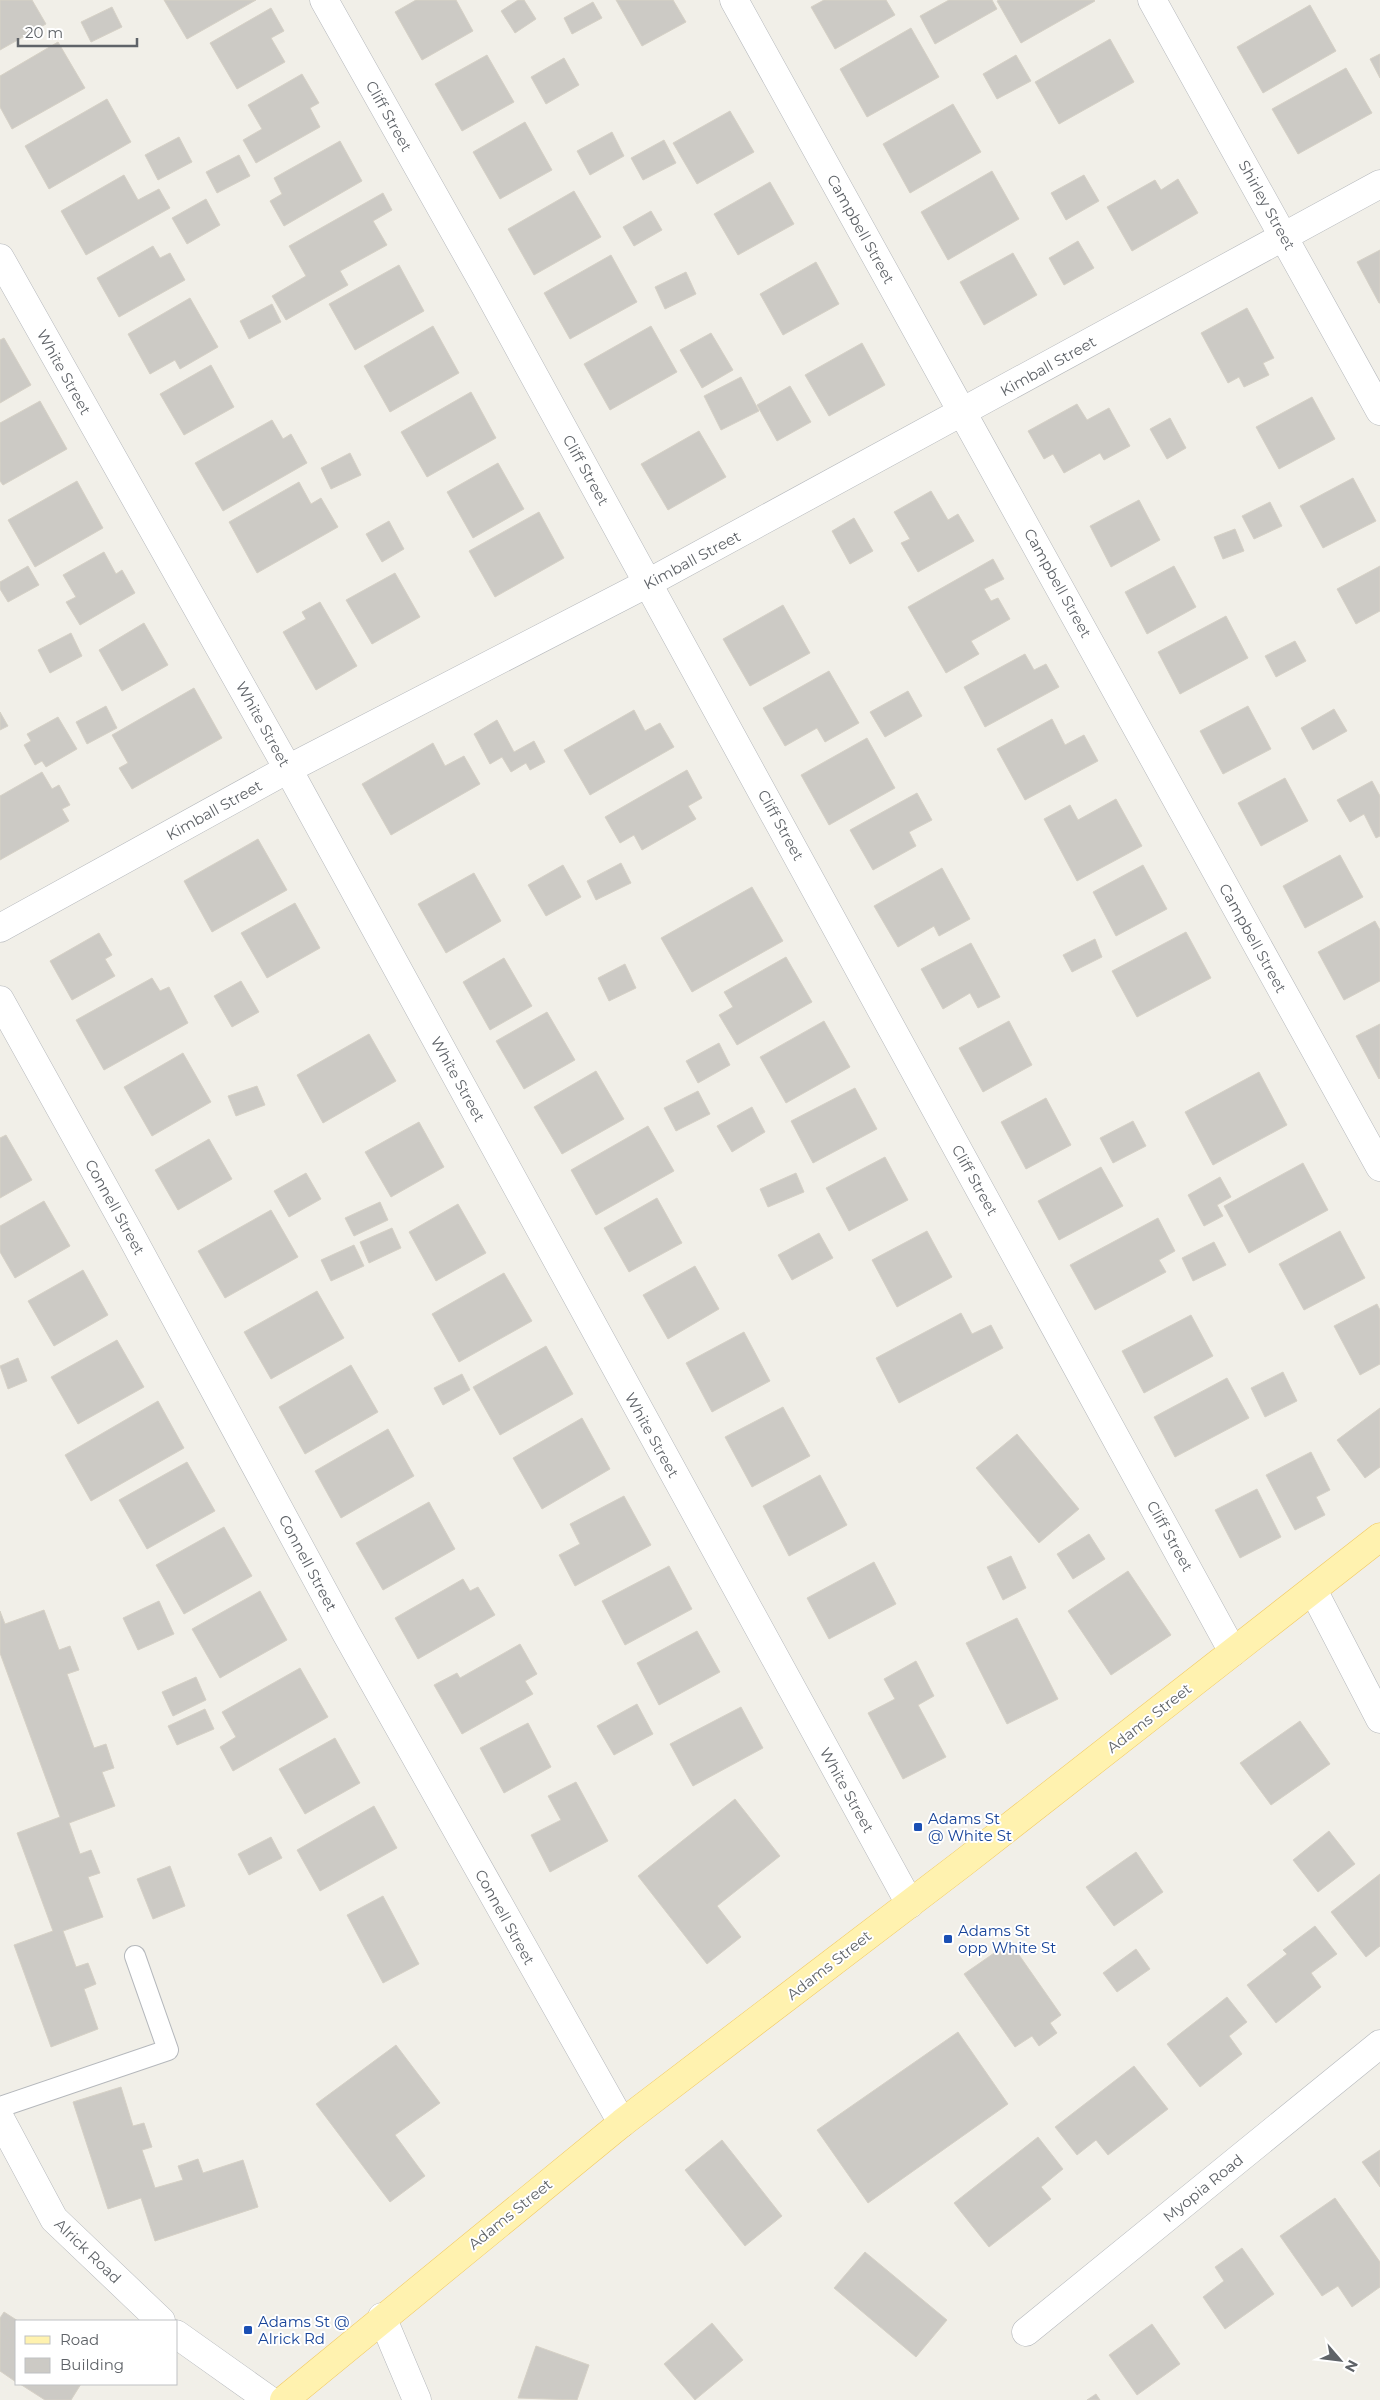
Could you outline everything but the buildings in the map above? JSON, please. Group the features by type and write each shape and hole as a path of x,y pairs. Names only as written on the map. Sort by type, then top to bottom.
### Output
{"main road":[{"name":"Adams Street","path":"284,2400 382,2317 622,2123 910,1904 1380,1537"}],"street":[{"name":"Cliff Street","path":"324,0 485,286 1233,1652"},
{"name":"Campbell Street","path":"734,0 1380,1167"},
{"name":"Shirley Street","path":"1152,0 1285,236 1380,411"},
{"name":"Kimball Street","path":"0,928 288,769 648,583 1380,184"},
{"name":"White Street","path":"0,258 288,769 910,1904"},
{"name":"Connell Street","path":"0,1000 153,1275 346,1633 622,2123"},
{"path":"1312,1590 1380,1719"},
{"name":"Myopia Road","path":"1026,2332 1380,2044"},
{"name":"Alrick Road","path":"0,2118 54,2219 160,2320"},
{"path":"382,2317 417,2400"},
{"path":"178,2335 269,2400"}],"lane":[{"path":"0,2107 168,2050 135,1956"}],"place":[{"name":"Adams St @ White St","path":"918,1827"},
{"name":"Adams St opp White St","path":"948,1939"},
{"name":"Adams St @ Alrick Rd","path":"248,2330"}]}
